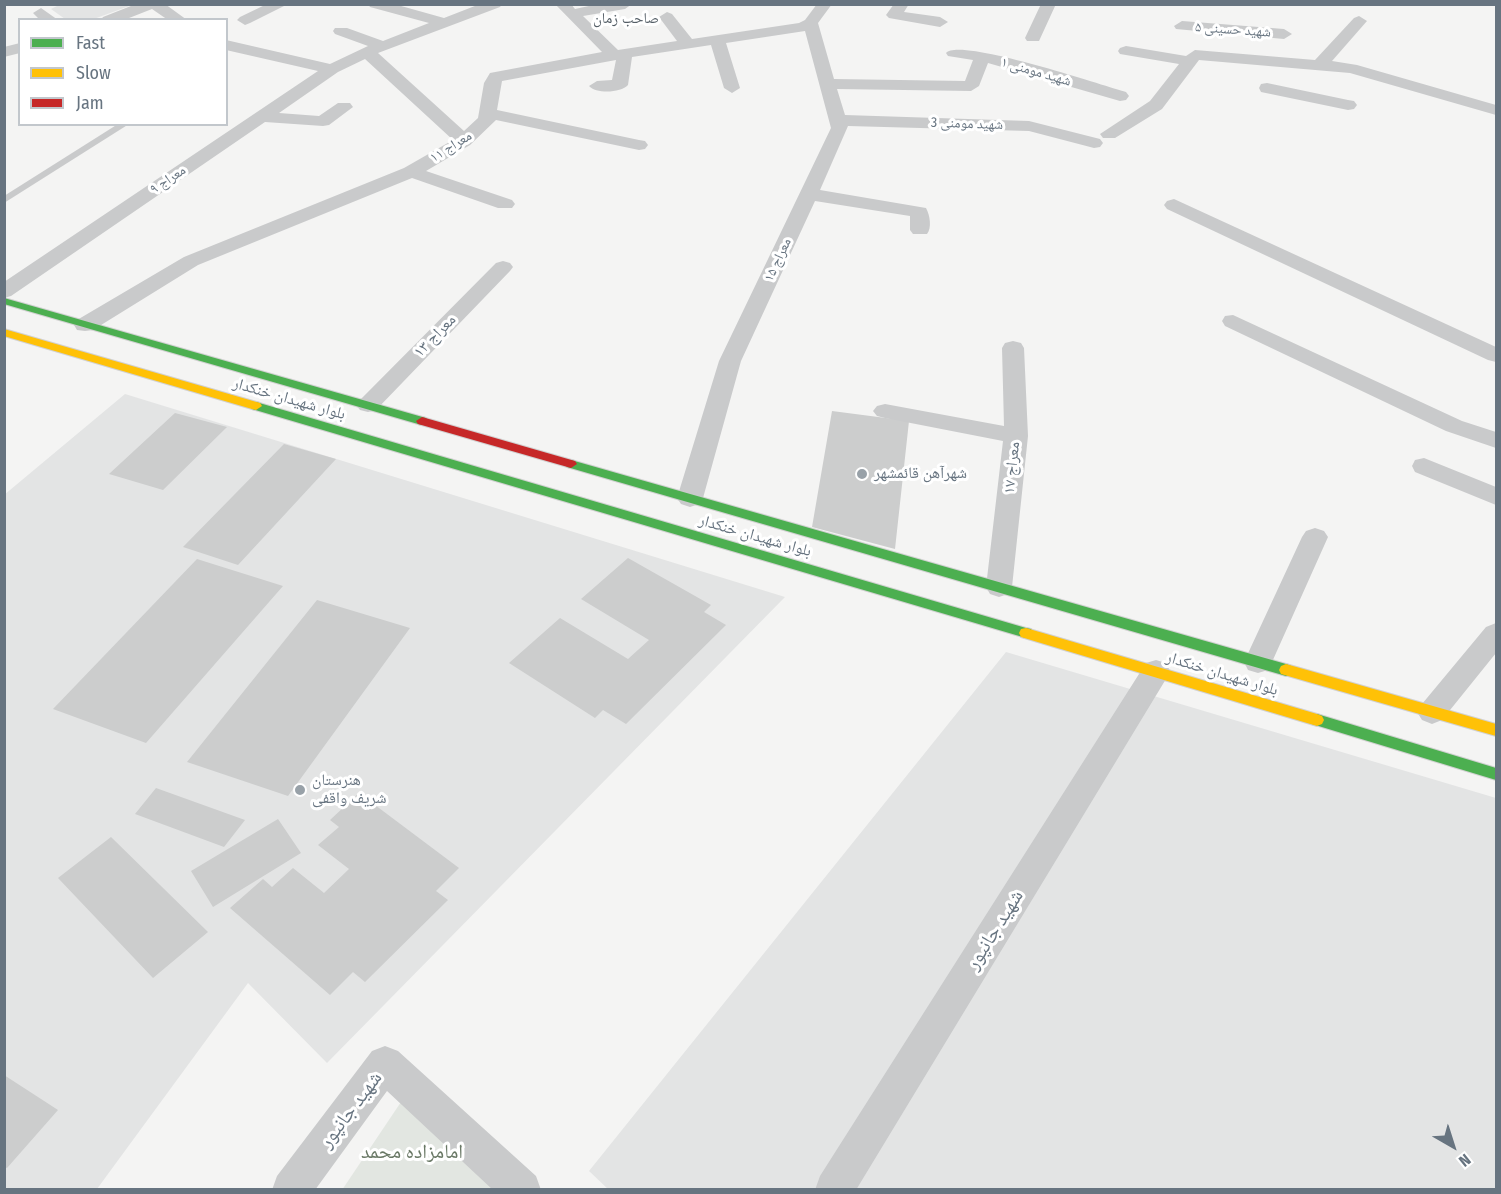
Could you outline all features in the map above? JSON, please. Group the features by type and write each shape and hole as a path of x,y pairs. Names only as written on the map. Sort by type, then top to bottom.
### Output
{"highway":[{"name":"بلوار شهیدان خنکدار","path":"4,301 1497,730"},
{"name":"بلوار شهیدان خنکدار","path":"4,332 1156,671 1497,774"}],"street":[{"path":"114,18 153,4 177,18"},
{"path":"245,20 281,4"},
{"path":"375,4 446,23"},
{"name":"معراج ۹","path":"4,292 332,69 375,49 495,4"},
{"path":"567,9 626,4"},
{"path":"799,4 819,12"},
{"path":"902,4 894,15 940,22"},
{"path":"1033,38 1049,4"},
{"path":"567,9 619,54 620,85 597,86"},
{"path":"639,144 489,113 492,83 496,77 619,54 803,27 819,12"},
{"path":"819,12 828,84 838,120"},
{"path":"667,17 688,44"},
{"name":"شهید حسینی ۵","path":"1192,58 1178,19 1284,34"},
{"path":"1320,66 1359,21"},
{"path":"341,32 375,49 464,141"},
{"path":"717,39 732,88"},
{"path":"228,45 332,69"},
{"path":"1126,51 1192,58 1351,68 1497,110"},
{"path":"954,53 983,56"},
{"name":"شهید مومنی ۱","path":"828,84 971,86 983,56 1120,96"},
{"name":"شهید مومنی 3","path":"838,120 1029,126 1102,139 1156,105 1192,58"},
{"path":"1254,104 1286,63"},
{"path":"1267,88 1348,105"},
{"path":"261,117 323,121 344,106"},
{"name":"معراج ۱۱","path":"85,326 191,261 411,172 464,141 487,120 489,113"},
{"name":"معراج ۱۵","path":"690,498 730,361 840,128 838,120"},
{"path":"411,172 505,204"},
{"path":"809,194 919,212 920,230"},
{"path":"1174,205 1497,355"},
{"name":"معراج ۱۳","path":"368,405 503,267"},
{"path":"1233,321 1454,426 1497,440"},
{"name":"معراج ۱۷","path":"999,587 1016,436 1013,348"},
{"path":"885,411 1016,436"},
{"path":"1424,466 1497,497"},
{"path":"1258,662 1315,537"},
{"path":"1432,712 1497,634"},
{"name":"شهید جانپور","path":"834,1190 1156,671"},
{"name":"شهید جانپور","path":"291,1190 385,1064 522,1190"}],"lane":[{"path":"4,200 122,126"}],"shaded area":[{"path":"59,4 132,5 96,18 64,18 51,9"},
{"name":"هنرستان شریف واقفی","path":"125,394 785,597 327,1063 248,983 97,1189 5,1189 4,495"},
{"path":"1006,652 1496,798 1496,1189 609,1190 589,1171"}],"green space":[{"name":"امامزاده محمد","path":"405,1096 512,1190 342,1190"}],"building":[{"name":"شهرآهن قائمشهر","path":"832,411 909,421 895,549 812,527"},
{"path":"175,413 227,427 163,490 109,474"},
{"path":"284,444 336,459 238,565 183,547"},
{"path":"628,558 711,605 704,612 726,625 626,724 603,710 595,718 509,663 560,618 628,659 649,640 581,599"},
{"path":"197,559 283,586 146,743 53,709"},
{"path":"317,600 410,628 288,796 187,762"},
{"path":"156,788 245,820 224,847 135,814"},
{"path":"359,793 459,868 436,891 448,900 365,982 353,972 330,995 230,908 263,879 272,887 293,868 324,893 349,869 318,845 339,827 330,820"},
{"path":"278,819 301,853 213,907 191,871"},
{"path":"111,837 208,932 153,978 58,878"},
{"path":"4,1075 58,1110 7,1168 4,1167"}],"traffic: fast":[{"path":"4,301 422,421"},
{"path":"256,406 1026,633"},
{"path":"571,464 1286,670"},
{"path":"1317,720 1496,774"}],"traffic: slow":[{"path":"4,332 256,406"},
{"path":"1026,633 1317,720"},
{"path":"1286,670 1496,730"}],"traffic: jam":[{"path":"422,421 571,464"}],"place":[{"name":"شهرآهن قائمشهر","path":"862,474"},
{"name":"هنرستان شریف واقفی","path":"300,790"}],"district":[{"name":"صاحب زمان","path":"626,19"}]}
